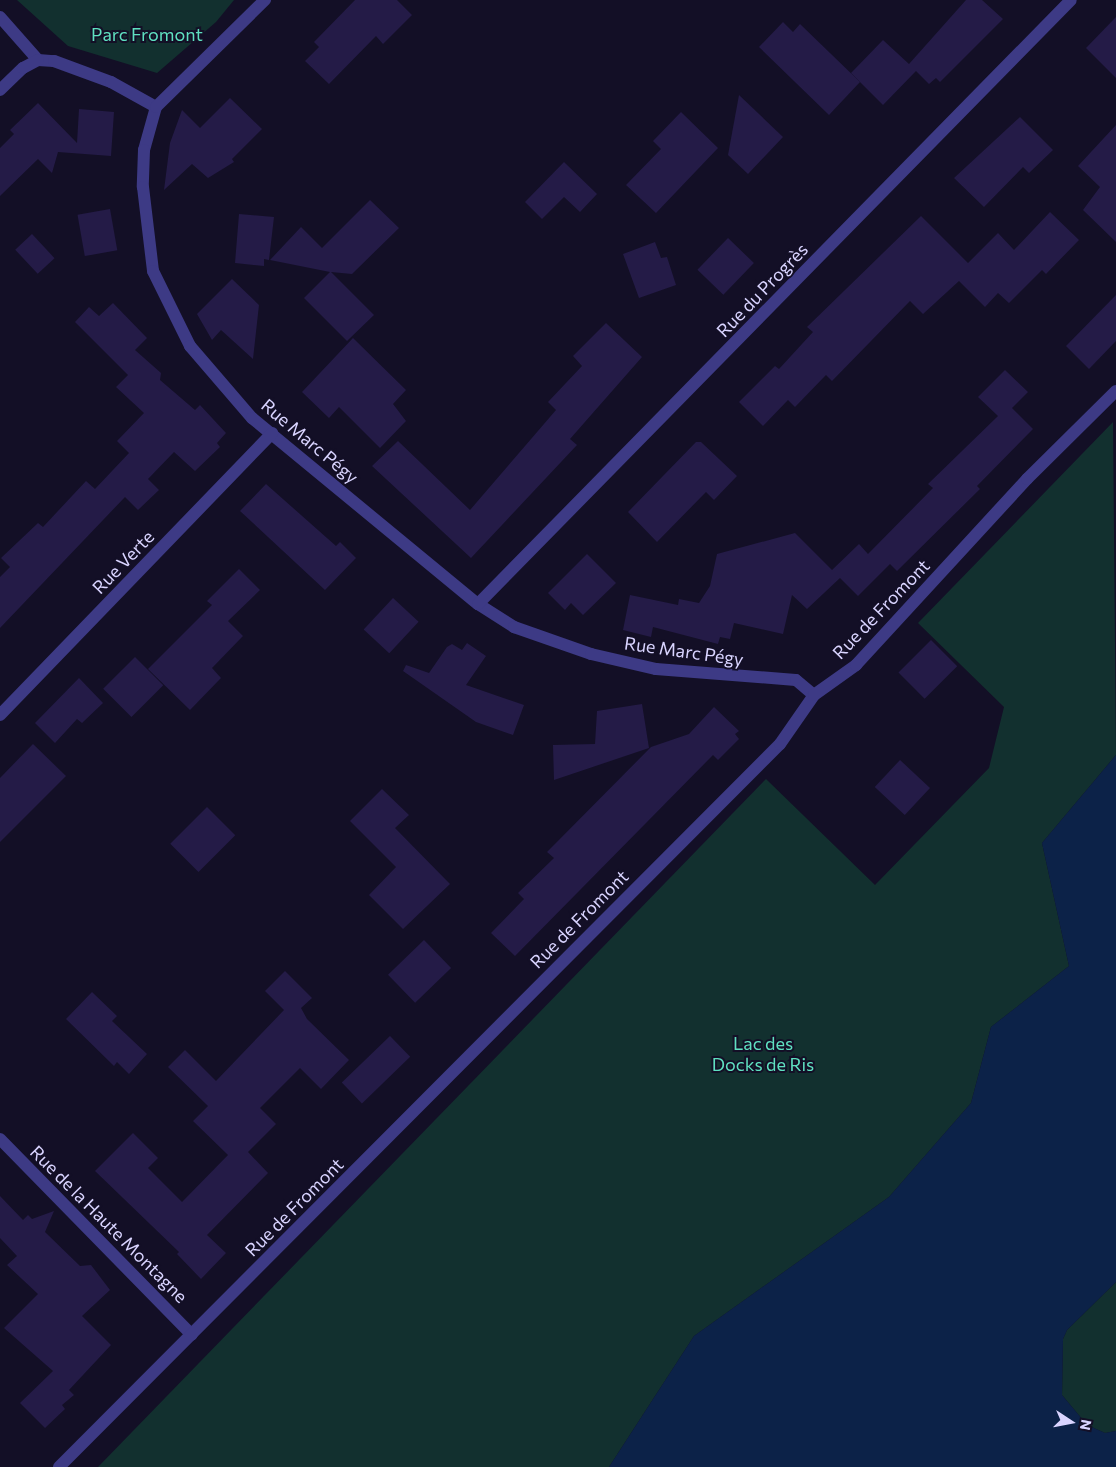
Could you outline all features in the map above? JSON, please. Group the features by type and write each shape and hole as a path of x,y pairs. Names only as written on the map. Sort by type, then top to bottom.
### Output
{"street":[{"path":"0,90 23,68 38,60 54,61 111,82 156,107 265,0"},
{"name":"Rue du Progrès","path":"478,604 1071,0"},
{"path":"0,17 38,60"},
{"name":"Rue Marc Pégy","path":"156,107 144,150 143,187 152,271 190,346 252,418 478,604 514,627 591,654 656,669 796,680 814,695"},
{"name":"Rue de Fromont","path":"59,1467 780,744 814,695 856,666 1026,479 1116,391"},
{"name":"Rue Verte","path":"0,715 272,433"},
{"name":"Rue de la Haute Montagne","path":"0,1140 192,1335"}],"green space":[{"name":"Parc Fromont","path":"17,0 234,0 216,22 157,73 68,46"},
{"name":"Lac des Docks de Ris","path":"1113,422 1116,755 1042,843 1069,966 991,1027 971,1103 889,1197 694,1336 609,1467 98,1467 766,779 875,885 989,768 1004,707 918,623"},
{"path":"1116,1282 1116,1431 1105,1433 1087,1425 1062,1395 1063,1339 1067,1330"}],"water":[{"path":"1116,755 1116,1282 1067,1330 1063,1339 1062,1395 1087,1425 1105,1433 1116,1431 1116,1467 609,1467 694,1336 889,1197 971,1103 991,1027 1069,966 1042,843"}],"building":[{"path":"355,0 397,0 412,15 383,44 376,36 329,84 305,61 319,47 314,42"},
{"path":"966,0 982,0 1003,19 940,82 936,78 929,84 916,71 883,105 851,73 883,40 909,64"},
{"path":"1116,17 1116,78 1086,48"},
{"path":"783,22 793,32 800,24 860,82 829,115 759,47"},
{"path":"739,95 783,137 748,174 728,155"},
{"path":"230,98 262,129 232,159 234,162 208,178 192,164 164,190 170,143 182,110 200,128"},
{"path":"38,103 77,143 79,109 114,112 111,156 58,152 52,173 38,159 0,196 0,148 14,134 10,130"},
{"path":"681,112 718,148 656,213 626,185 661,149 653,141"},
{"path":"1020,117 1053,150 1029,173 1023,167 984,207 954,178"},
{"path":"1116,125 1116,242 1083,210 1100,187 1078,166"},
{"path":"564,162 597,194 580,212 564,197 542,219 525,202"},
{"path":"370,200 399,228 352,274 331,272 374,315 347,341 304,298 330,272 270,260 301,227 322,248"},
{"path":"110,209 117,250 85,256 78,215"},
{"path":"1050,212 1079,240 1046,274 1042,270 1009,303 998,293 985,307 959,281 923,314 910,301 832,381 826,375 795,407 788,400 763,426 739,402 775,366 779,369 813,332 807,327 921,216 968,263 998,233 1014,250"},
{"path":"239,214 274,217 269,260 264,259 264,266 235,263"},
{"path":"32,234 55,258 38,274 15,250"},
{"path":"728,238 754,263 723,295 697,270"},
{"path":"655,242 661,258 667,257 676,285 639,298 623,254"},
{"path":"232,279 259,305 253,359 221,330 212,340 197,314"},
{"path":"1116,295 1116,341 1089,369 1066,346"},
{"path":"113,303 147,338 135,350 161,373 160,380 195,410 200,405 226,433 217,443 220,447 195,471 174,452 148,479 159,490 138,510 125,497 0,628 0,577 10,567 1,558 38,523 43,527 86,481 95,489 129,453 117,441 144,413 116,387 128,375 75,322 89,307 99,316"},
{"path":"606,323 642,357 570,439 577,445 471,558 372,466 398,441 470,510 556,410 548,402 582,366 573,356"},
{"path":"353,338 406,390 393,404 406,421 380,448 339,407 329,418 302,392"},
{"path":"1005,370 1028,392 1012,408 1033,429 977,486 980,489 897,571 890,564 858,596 840,578 807,609 792,595 783,634 734,623 730,639 720,637 718,644 653,627 651,637 623,630 630,595 678,605 679,599 699,603 710,586 717,554 795,533 832,570 859,544 868,554 933,488 928,484 998,416 978,397"},
{"path":"696,442 701,442 737,476 714,500 706,492 657,542 628,512"},
{"path":"266,484 336,546 340,542 356,558 325,590 240,511"},
{"path":"587,554 616,583 583,615 571,603 565,610 548,593"},
{"path":"239,569 260,590 228,621 243,636 212,668 221,678 190,710 148,669 212,605 207,601"},
{"path":"393,598 419,622 389,653 364,629"},
{"path":"931,640 957,666 925,699 898,673"},
{"path":"467,643 486,656 466,685 524,705 513,735 476,722 403,671 406,665 429,673 447,647 452,644 462,650"},
{"path":"135,657 163,685 131,717 103,689"},
{"path":"79,678 103,703 82,723 77,719 55,743 35,723"},
{"path":"642,704 649,748 554,780 553,745 595,744 597,711"},
{"path":"714,707 739,731 735,734 739,739 718,760 713,755 515,956 491,933 524,899 518,893 554,858 547,852 651,747 689,734"},
{"path":"33,744 66,776 0,842 0,778"},
{"path":"900,760 930,788 905,815 875,787"},
{"path":"382,789 409,815 395,828 450,884 403,929 369,895 396,867 350,821"},
{"path":"207,807 235,835 199,872 170,844"},
{"path":"424,940 451,968 415,1003 388,975"},
{"path":"285,971 312,998 301,1008 307,1019 349,1060 321,1089 300,1068 260,1108 276,1124 248,1152 268,1173 207,1235 226,1253 201,1279 177,1254 179,1252 95,1171 133,1133 158,1158 148,1168 182,1202 228,1155 193,1121 208,1106 168,1067 185,1050 216,1081 284,1010 265,991"},
{"path":"92,992 117,1016 112,1021 147,1054 129,1074 117,1062 114,1066 66,1019"},
{"path":"390,1036 410,1057 362,1103 342,1083"},
{"path":"0,1196 23,1220 28,1215 32,1219 54,1211 45,1232 80,1266 91,1265 110,1290 82,1316 111,1345 69,1390 74,1395 62,1405 65,1409 45,1428 20,1403 53,1371 4,1328 38,1294 7,1265 17,1256 0,1238"}]}
